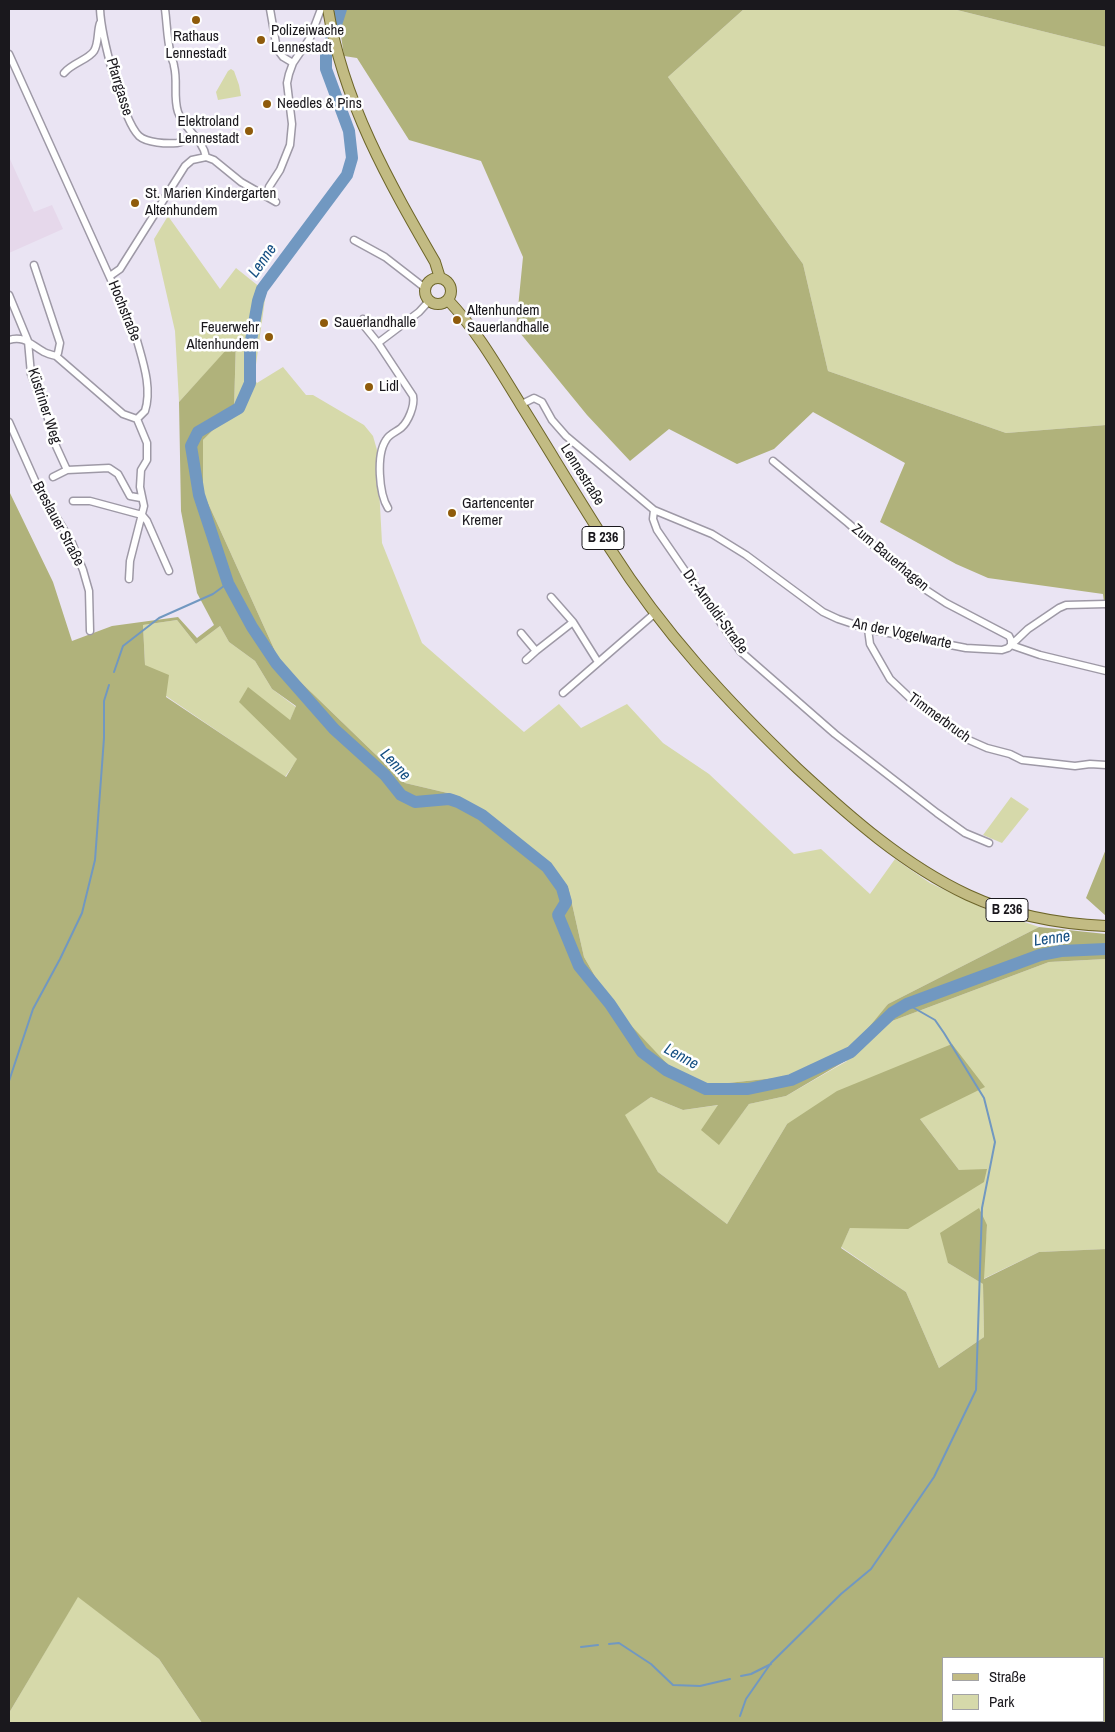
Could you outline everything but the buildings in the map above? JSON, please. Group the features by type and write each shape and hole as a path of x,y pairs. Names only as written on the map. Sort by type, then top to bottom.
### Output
{"main road":[{"name":"B 236","path":"328,9 354,105 375,151 435,262 440,278 447,281 451,288 448,300"},
{"path":"440,278 432,278 425,288 425,295 429,301 441,304 448,300"},
{"name":"Lennestraße","path":"448,300 482,341 611,551 654,614 695,663 752,725 818,788 874,836 917,867 971,896 1012,911 1067,923 1106,926"}],"street":[{"name":"Pfarrgasse","path":"100,9 111,65 128,120 140,137 172,143 184,141 194,135"},
{"path":"165,9 171,56 174,65 178,113 186,127 205,149 206,157"},
{"path":"270,9 277,49 283,57 292,63"},
{"path":"269,198 269,187 280,170 290,145 292,116 288,83 292,63 310,38 321,9"},
{"path":"64,73 72,65 94,52 101,21"},
{"name":"Hochstraße","path":"9,54 135,333 145,373 147,406 137,419"},
{"path":"110,276 120,269 185,166 192,160 206,157 214,160 241,182 276,202"},
{"path":"354,240 385,257 425,288"},
{"path":"34,265 60,343 56,356"},
{"name":"Küstriner Weg","path":"9,295 28,341 31,374 46,412 56,446 67,470"},
{"path":"378,342 419,312 429,301"},
{"path":"363,319 361,322 378,342 414,396 414,402 404,425 391,434 382,447 380,468 382,492 388,508"},
{"path":"9,340 20,338 56,356 123,414 137,419 147,443 147,460 141,470 140,487 144,506 130,561 129,580"},
{"path":"520,405 534,398 542,402 552,420 566,436 654,510"},
{"name":"Breslauer Straße","path":"9,422 37,485 72,543 83,570 90,592 90,631"},
{"name":"Zum Bauerhagen","path":"773,460 848,522 920,586 946,603 1009,636 1011,645"},
{"path":"53,477 67,470 109,468 118,474 130,496 141,498"},
{"path":"73,500 90,501 142,514 148,521 169,571"},
{"name":"An der Vogelwarte","path":"654,510 712,534 746,555 823,612 838,619 868,629 966,648 1002,650 1011,645"},
{"name":"Dr.-Arnoldi-Straße","path":"654,510 653,519 657,530 740,651 835,734 930,808 965,834 990,843"},
{"path":"551,597 573,622 598,662"},
{"path":"1106,604 1066,604 1028,629 1011,645 1059,660 1106,671"},
{"path":"562,692 654,614"},
{"path":"526,660 573,622"},
{"name":"Timmerbruch","path":"868,629 870,644 894,683 910,698 962,736 980,745 1010,754 1022,760 1075,766 1090,764 1106,765"},
{"path":"522,633 536,651"}],"shaded area":[{"path":"9,157 34,212 52,205 63,229 9,253"}],"green space":[{"path":"337,9 744,9 668,77 803,264 828,371 1006,433 1106,425 1106,618 1103,594 988,578 956,564 880,522 905,463 813,412 774,449 737,464 669,429 630,461 587,415 516,328 523,257 481,161 409,140 357,58 344,56"},
{"path":"744,9 953,9 1106,47 1106,425 1006,433 828,371 803,264 668,77"},
{"path":"953,9 1106,9 1106,47"},
{"path":"231,69 234,71 241,96 218,100 216,92"},
{"path":"168,216 220,289 236,268 266,292 254,379 257,383 283,367 306,395 313,395 364,425 373,436 377,450 382,543 422,643 524,732 559,704 581,728 627,704 663,743 709,774 794,854 821,849 870,894 895,859 930,883 983,908 1039,927 888,1004 852,1058 892,1021 1049,962 1106,959 1106,1249 1039,1252 983,1279 987,1225 948,1263 983,1284 984,1337 939,1368 906,1292 841,1247 850,1228 908,1228 959,1170 920,1119 787,1124 727,1224 658,1172 624,1115 651,1097 683,1110 719,1105 719,1144 749,1104 786,1096 847,1061 844,1053 784,1077 709,1085 669,1067 611,1004 584,957 568,886 518,840 456,795 405,783 280,662 203,492 203,440 234,409 236,340 179,402 175,331 154,239"},
{"path":"236,339 234,409 203,440 203,492 280,662 405,783 456,795 518,840 568,886 584,957 611,1004 669,1066 709,1085 784,1077 844,1053 847,1060 786,1096 749,1104 719,1145 701,1130 718,1105 683,1110 651,1097 625,1115 658,1172 727,1224 787,1124 837,1091 952,1044 985,1087 920,1119 959,1170 987,1169 984,1182 908,1229 850,1228 841,1248 906,1292 939,1368 984,1337 983,1284 948,1263 940,1233 979,1208 987,1225 984,1279 1039,1252 1106,1249 1106,1723 202,1723 159,1659 78,1597 9,1713 9,491 53,582 72,641 112,626 178,617 197,638 214,625 197,593 181,511 179,402","holes":["177,620 196,644 220,626 229,642 255,661 272,689 296,706 290,720 248,687 239,702 297,759 286,777 166,697 169,675 145,665 143,625"]},
{"path":"177,620 196,644 220,626 229,642 255,661 272,689 296,707 290,720 297,760 285,777 166,696 145,665 143,625"},
{"path":"1011,797 1029,809 1002,843 983,835"},
{"path":"1106,849 1106,916 1086,898"},
{"path":"1039,927 1106,934 1106,959 1049,962 892,1021 852,1058 848,1053 888,1004"},
{"path":"78,1596 159,1659 202,1723 9,1723 9,1713"}],"waterway":[{"name":"Lenne","path":"341,9 326,56 326,69 349,131 352,158 347,175 262,289 250,346 250,383 239,408 198,432 191,446 199,495 228,583 252,627 276,663 334,729 385,775 401,795 415,802 449,799 458,802 482,815 547,867 562,888 566,902 558,915 579,966 610,1004 642,1052 666,1070 706,1089 748,1089 791,1080 851,1052 892,1013 907,1004 1040,955 1061,951 1106,949"},
{"path":"114,672 123,646 159,618 213,594 228,583"},
{"path":"9,1081 33,1009 82,913 95,860 104,738 104,701 109,685"},
{"path":"740,1716 746,1699 771,1663 841,1594 871,1569 934,1477 976,1390 982,1208 995,1142 984,1098 944,1033 935,1020 907,1004"},
{"path":"609,1644 619,1643 651,1664 673,1685 700,1686 730,1679"},
{"path":"581,1647 598,1645"},
{"path":"741,1676 751,1674 771,1664"}],"place":[{"name":"Rathaus Lennestadt","path":"196,20"},
{"name":"Polizeiwache Lennestadt","path":"261,40"},
{"name":"Needles & Pins","path":"267,104"},
{"name":"Elektroland Lennestadt","path":"249,131"},
{"name":"St. Marien Kindergarten Altenhundem","path":"135,203"},
{"name":"Altenhundem Sauerlandhalle","path":"457,320"},
{"name":"Sauerlandhalle","path":"324,323"},
{"name":"Feuerwehr Altenhundem","path":"269,337"},
{"name":"Lidl","path":"369,387"},
{"name":"Gartencenter Kremer","path":"452,513"}]}
